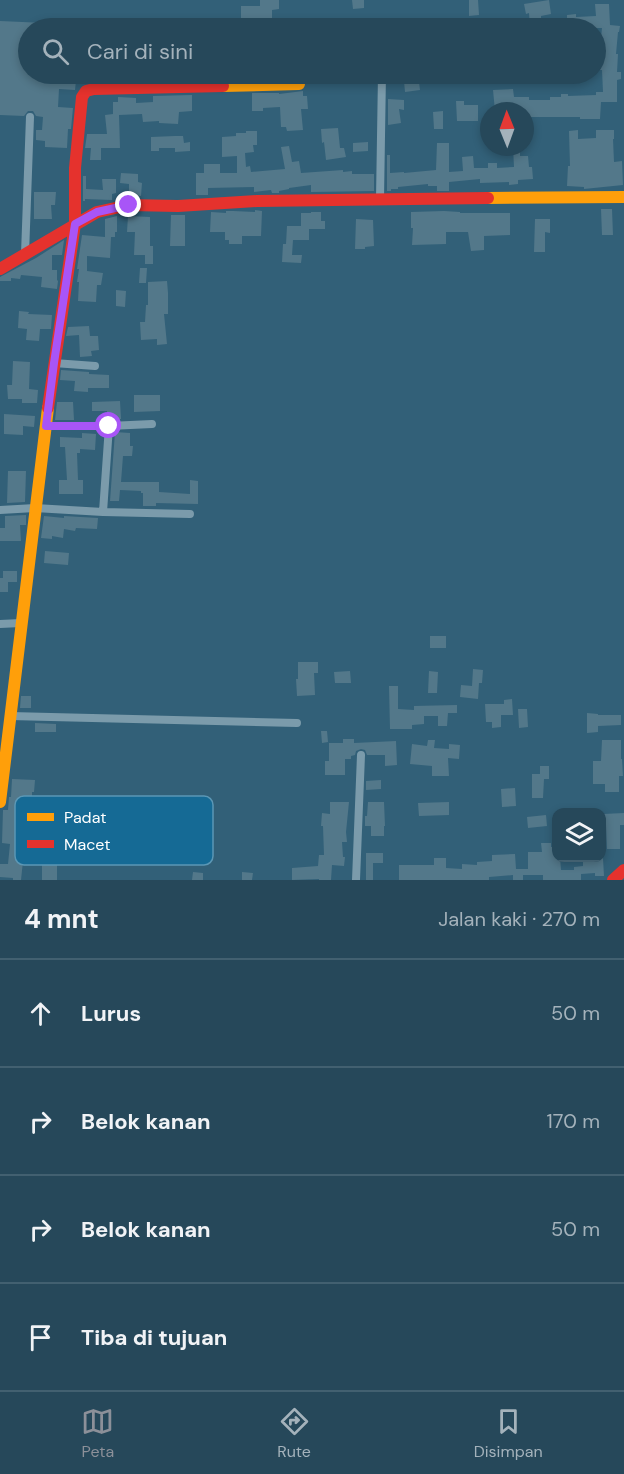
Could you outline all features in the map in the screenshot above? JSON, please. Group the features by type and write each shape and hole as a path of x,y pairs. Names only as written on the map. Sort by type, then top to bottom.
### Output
{"street":[{"path":"0,802 35,508 75,224 75,168 82,97 86,91 94,89 299,84"},
{"path":"380,199 382,84"},
{"path":"26,254 30,117"},
{"path":"0,269 97,212 129,205 178,206 257,201 380,199 624,197"},
{"path":"54,363 95,366"},
{"path":"46,426 152,424"},
{"path":"103,512 109,426"},
{"path":"0,510 35,508 190,514"},
{"path":"0,624 21,623"},
{"path":"10,717 297,723"},
{"path":"356,880 361,756"},
{"path":"613,880 624,870"}],"building":[{"path":"260,0 279,0 279,9 272,10 272,18 241,18 241,6 260,6"},
{"path":"352,0 364,0 364,8 353,9"},
{"path":"469,0 478,0 479,15 469,16"},
{"path":"549,0 551,14 541,16 541,18 529,18 524,4"},
{"path":"595,4 609,4 610,25 620,26 616,54 618,54 617,72 621,72 621,79 617,80 617,102 601,102 600,119 580,119 580,117 534,117 534,102 494,102 493,90 513,89 514,97 529,97 529,100 550,100 550,97 561,97 561,94 596,95 596,92 603,92 603,84 606,84 606,18 567,18 567,15 576,14 576,17 596,16"},
{"path":"0,21 18,22 18,84 76,84 75,90 59,89 58,107 73,108 71,129 68,129 67,148 45,147 45,141 36,140 36,130 42,130 43,117 36,116 33,111 28,111 24,116 0,115"},
{"path":"404,84 419,84 420,90 405,92"},
{"path":"303,91 303,96 307,96 308,109 301,109 303,130 287,131 286,127 281,127 280,107 252,111 252,93 279,94"},
{"path":"192,95 192,111 179,112 178,124 159,123 159,121 143,122 142,114 119,115 120,148 101,148 101,160 90,160 91,148 85,148 87,134 107,134 105,115 113,114 113,102 118,102 118,97 136,98 136,103 153,102 153,96"},
{"path":"388,99 404,100 404,110 399,109 401,123 388,125"},
{"path":"456,101 464,101 464,105 478,105 478,121 457,121"},
{"path":"443,111 443,129 434,129 433,112"},
{"path":"338,128 340,148 344,148 346,157 326,160 321,129"},
{"path":"578,130 578,139 596,138 596,130 614,130 614,162 622,161 623,185 584,189 584,187 567,186 568,166 570,166 569,131"},
{"path":"246,131 257,131 257,145 253,145 254,152 245,153 246,167 250,166 251,172 285,169 281,147 289,146 292,162 299,161 301,173 343,170 343,172 352,171 352,174 374,174 374,191 311,192 311,185 289,188 279,193 272,193 271,190 254,192 254,187 208,188 208,195 196,195 196,173 204,173 204,164 220,164 220,173 237,173 237,156 222,157 222,137 236,136 236,133 246,133"},
{"path":"183,136 184,143 190,142 190,151 175,152 175,148 159,148 159,151 151,151 151,137"},
{"path":"368,142 368,151 353,152 353,143"},
{"path":"437,143 449,143 449,172 463,171 462,157 473,156 474,168 488,168 488,163 497,163 497,168 514,167 513,156 528,156 533,179 518,180 518,184 509,185 509,182 480,183 480,179 449,182 449,191 437,191 437,186 428,186 428,184 398,187 398,189 387,191 387,155 390,155 390,173 436,170"},
{"path":"121,173 138,174 138,182 142,183 141,196 129,195 129,184 120,183"},
{"path":"83,176 86,176 86,189 103,190 102,179 116,179 116,193 112,194 112,200 85,199 83,201"},
{"path":"34,192 56,192 55,205 51,205 52,219 34,219"},
{"path":"601,209 612,209 613,235 602,235"},
{"path":"255,210 262,211 261,236 242,236 242,244 229,244 229,240 225,240 225,232 210,232 211,212 255,212"},
{"path":"321,212 321,221 325,221 325,229 309,229 309,240 293,240 292,255 302,255 301,263 282,262 287,226 301,226 301,213"},
{"path":"411,212 510,213 510,235 484,236 484,250 471,251 468,232 446,232 446,244 412,245"},
{"path":"171,215 185,215 185,246 170,246"},
{"path":"117,216 117,232 115,232 115,237 111,237 110,258 87,256 87,271 103,273 101,285 97,285 96,302 78,301 79,269 77,269 82,235 105,237 105,219"},
{"path":"128,216 150,217 150,246 153,246 153,264 145,264 145,255 134,255 135,232 127,232"},
{"path":"356,219 373,220 374,246 355,249"},
{"path":"535,219 550,219 550,233 545,232 545,252 534,252"},
{"path":"64,240 62,255 52,255 52,270 57,270 57,289 41,287 42,277 21,275 20,279 11,278 11,281 0,281 0,277"},
{"path":"140,268 147,268 146,283 139,283"},
{"path":"167,281 168,314 164,314 167,344 157,345 157,339 141,340 140,322 145,322 148,282"},
{"path":"116,290 126,291 125,307 116,306"},
{"path":"19,311 29,312 28,314 52,315 51,329 40,329 39,341 26,340 27,329 18,328"},
{"path":"89,326 90,336 98,336 99,350 91,351 92,356 80,357 79,335 66,336 68,327"},
{"path":"13,361 30,362 29,389 38,390 37,403 22,403 22,399 8,399 7,385 12,385"},
{"path":"61,370 109,375 109,388 88,388 88,392 74,391 75,381 60,380"},
{"path":"134,395 160,395 160,411 134,412"},
{"path":"120,401 121,419 107,420 107,411 92,411 92,402"},
{"path":"57,402 73,402 74,420 55,420"},
{"path":"4,414 35,416 34,427 23,426 23,435 4,434"},
{"path":"115,432 130,433 130,446 133,446 132,456 123,456 121,482 159,482 159,492 190,494 190,480 198,481 198,504 156,503 156,506 143,506 141,491 120,490 119,501 110,501"},
{"path":"82,433 96,434 95,450 80,449 80,453 77,453 78,480 83,480 83,494 59,494 59,480 67,480 65,447 60,447 60,437 82,438"},
{"path":"8,471 26,471 25,502 7,503"},
{"path":"26,515 26,525 20,525 21,541 0,541 0,528 5,528 5,516"},
{"path":"44,516 98,518 97,529 76,528 75,531 64,529 63,538 52,536 52,539 41,538"},
{"path":"45,551 69,553 68,565 44,563"},
{"path":"3,571 17,571 17,582 8,582 8,592 0,592 0,578 3,578"},
{"path":"430,636 446,636 446,648 430,648"},
{"path":"298,662 318,662 318,673 314,673 315,695 297,696"},
{"path":"473,669 483,670 478,699 460,697 461,685 472,686"},
{"path":"350,671 351,683 335,683 334,672"},
{"path":"429,671 438,672 437,693 428,693"},
{"path":"389,686 398,686 398,709 414,710 414,706 457,705 457,713 448,713 447,726 438,726 438,716 424,716 424,724 412,725 412,729 390,729"},
{"path":"21,696 31,696 31,708 20,708"},
{"path":"512,699 513,715 501,715 501,727 492,728 492,722 486,722 485,704 504,704 504,700"},
{"path":"518,709 527,709 528,727 519,728"},
{"path":"587,713 621,715 621,725 598,726 598,732 587,733"},
{"path":"35,723 56,724 56,732 35,732"},
{"path":"321,731 327,731 328,742 322,743"},
{"path":"343,739 354,739 354,743 396,741 397,765 385,766 385,755 367,755 365,750 361,749 351,756 351,759 345,759 345,775 325,775 325,761 329,761 329,743 343,743"},
{"path":"428,740 435,740 434,748 449,749 449,744 460,745 459,759 448,758 449,776 432,776 432,766 410,764 412,744 427,746"},
{"path":"602,740 621,740 623,776 619,776 619,792 605,792 605,784 593,784 593,761 601,761"},
{"path":"540,766 549,766 549,779 544,779 543,798 532,798 532,774 540,774"},
{"path":"12,779 35,780 32,796 15,796 15,865 23,865 21,880 0,877 0,864 8,864 10,844 2,843 3,810 8,810 9,797 11,797"},
{"path":"381,780 381,789 366,790 366,781"},
{"path":"515,788 516,806 502,807 501,789"},
{"path":"330,802 349,802 347,842 342,842 344,866 332,865 331,880 292,880 292,868 318,866 319,855 324,855 322,813 330,814"},
{"path":"368,802 384,802 384,836 371,836 371,826 365,826"},
{"path":"449,802 449,815 419,816 418,803"},
{"path":"624,813 624,825 620,825 620,849 607,849 606,814"},
{"path":"546,815 547,826 528,828 527,817"},
{"path":"541,843 551,843 552,862 560,862 561,870 574,870 574,867 583,866 583,862 603,862 604,876 595,876 595,873 581,874 581,880 543,880 543,875 523,875 523,880 513,880 513,875 489,877 489,880 399,880 399,865 434,865 434,858 446,858 446,868 462,869 462,864 477,865 477,862 492,861 492,855 515,854 516,869 528,869 528,852 542,852"},
{"path":"366,853 383,853 383,863 373,863 373,880 366,880"},
{"path":"42,865 57,865 57,880 42,880"},
{"path":"193,872 203,873 203,880 192,880"},
{"path":"242,872 253,873 252,880 242,880"}],"traffic: slow":[{"path":"223,86 299,84"},
{"path":"488,198 624,197"},
{"path":"0,802 48,408"}],"traffic: jam":[{"path":"48,408 75,224 75,168 82,97 86,91 94,89 223,86"},
{"path":"0,269 97,212 129,205 178,206 257,201 488,198"},
{"path":"613,880 624,870"}],"route":[{"path":"109,426 46,426 75,224 97,212 129,205"}]}
